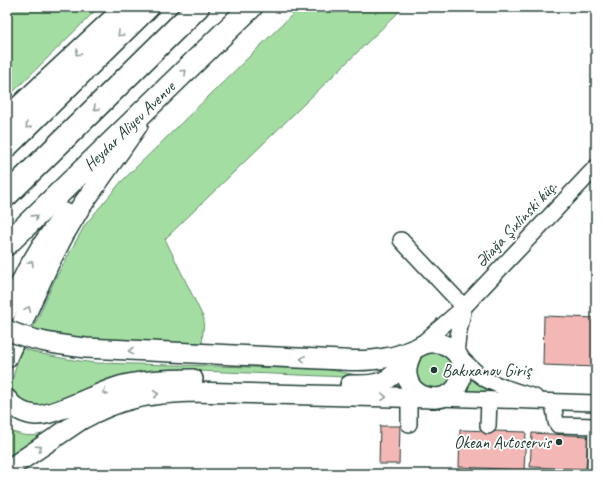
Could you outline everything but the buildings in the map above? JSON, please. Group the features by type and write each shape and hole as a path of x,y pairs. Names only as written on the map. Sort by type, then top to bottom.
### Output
{"highway":[{"path":"7,119 127,7"},
{"path":"7,146 148,7"},
{"name":"Heydar Aliyev Avenue","path":"7,195 198,7"},
{"name":"Heydar Aliyev Avenue","path":"7,244 251,7"}],"main road":[{"path":"7,311 27,270 42,245 93,176 156,100"},
{"path":"7,358 49,264 68,229 84,202 156,100"},
{"path":"7,330 47,343 86,348 360,361 386,358 414,352"},
{"path":"7,399 20,411 36,415 47,414 63,409 100,393 138,382 193,379 342,385 374,384 385,381 392,376 414,352 425,344 433,342 450,347 456,353 462,370 461,378 457,386 444,397 435,398 192,392 142,396 125,400 93,413 7,470"},
{"path":"414,352 407,363 406,371 408,380 412,388 418,393 426,397 435,398"}],"street":[{"name":"Əliağa Şıxlinski küç.","path":"414,352 464,307 596,168"},
{"path":"401,240 464,307 456,353 475,372 487,380 501,386 553,402"},
{"path":"409,398 409,424"},
{"path":"435,398 596,404"},
{"path":"488,426 489,400"},
{"path":"553,402 556,422 558,424 596,426 595,474"}],"green space":[{"path":"7,7 99,7 7,98"},
{"path":"300,7 404,7 165,239 204,319 202,343 76,339 33,329 55,279 85,225 121,182"},
{"path":"21,348 77,361 96,363 326,369 372,378 175,370 153,372 31,410 12,395 11,385"},
{"name":"Bakıxanov Giriş","path":"428,351 437,351 444,354 449,358 452,365 451,378 448,383 435,389 425,387 420,384 415,376 419,357"},
{"path":"470,372 503,393 463,392"},
{"path":"7,429 27,436 47,433 7,458"}],"place":[{"name":"Bakıxanov Giriş","path":"434,370"},
{"name":"Okean Avtoservis","path":"559,442"}]}
